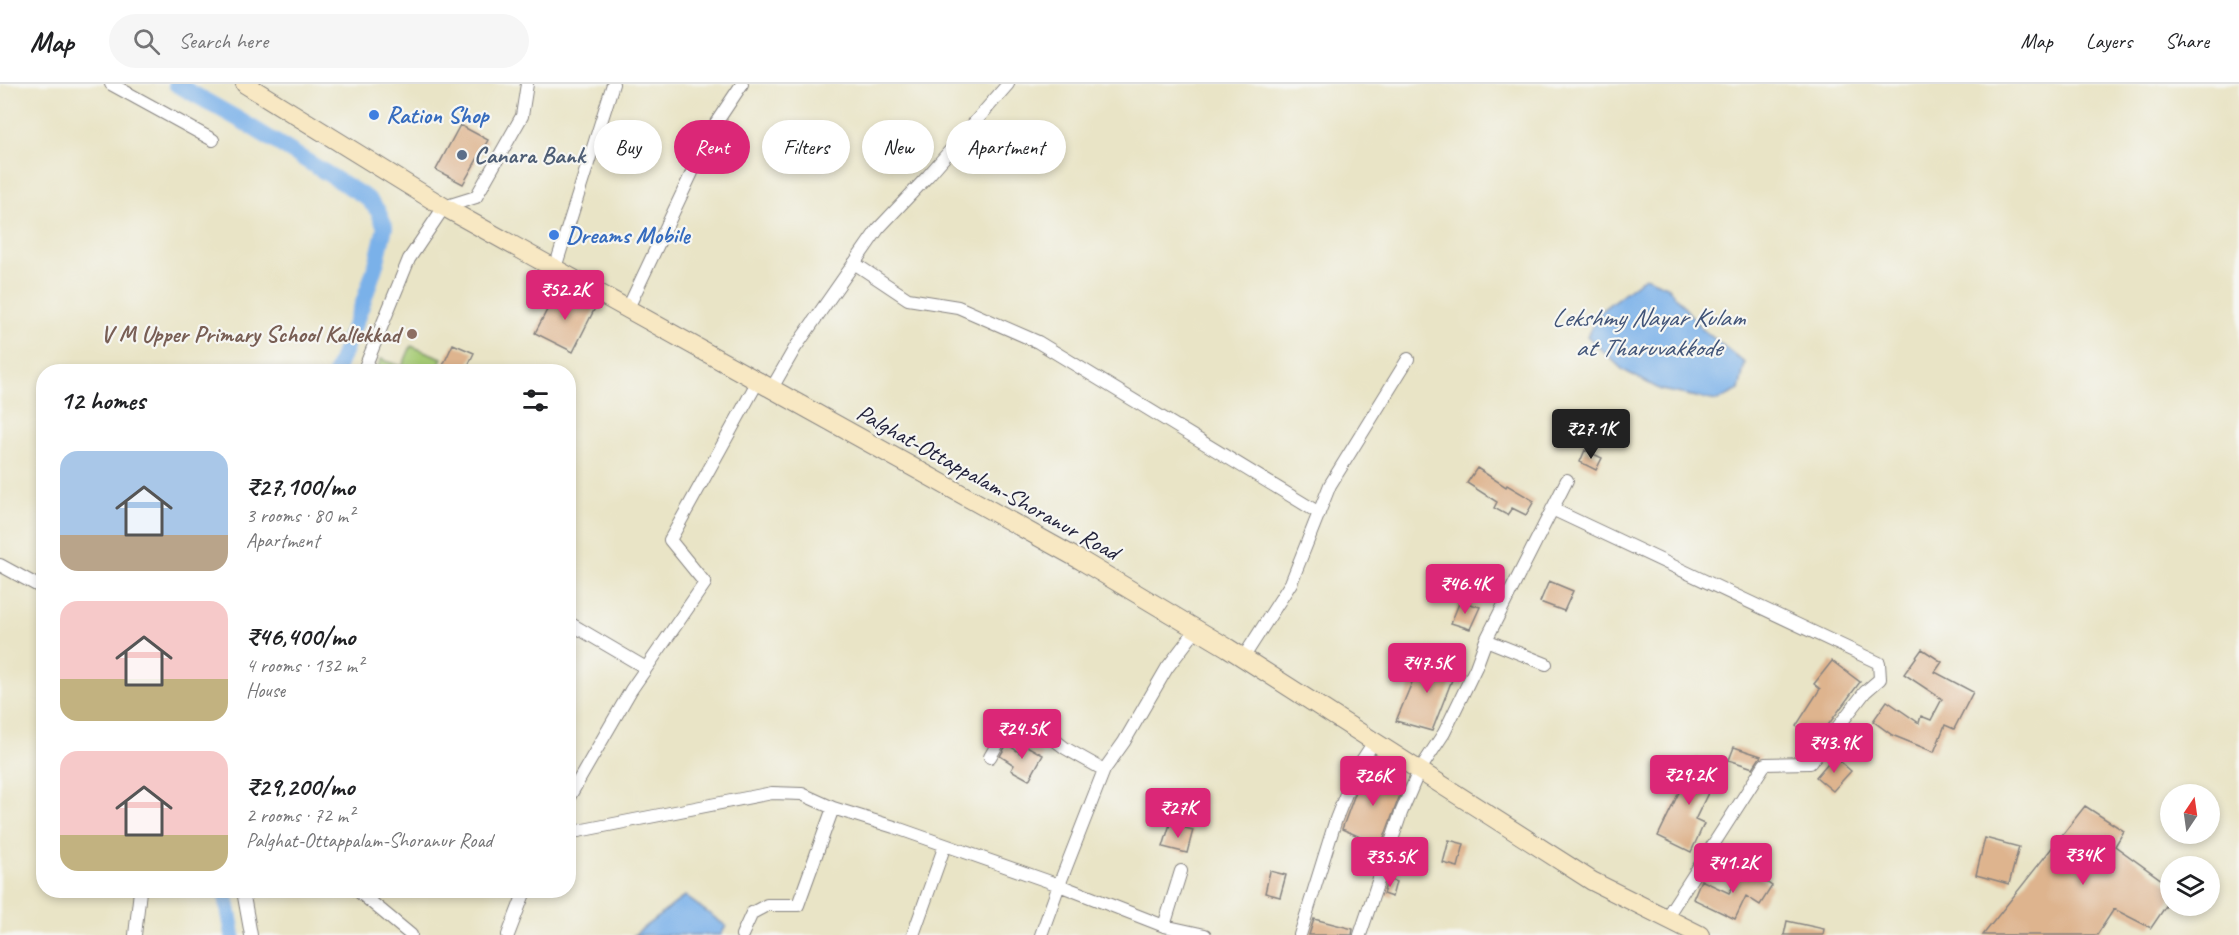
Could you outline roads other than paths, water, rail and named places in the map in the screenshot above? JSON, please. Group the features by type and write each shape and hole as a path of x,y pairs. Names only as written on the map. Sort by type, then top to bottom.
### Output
{"main road":[{"name":"Palghat-Ottappalam-Shoranur Road","path":"245,84 444,207 1082,561 1243,658 1592,881 1700,935"}],"street":[{"path":"111,84 213,140"},
{"path":"366,364 409,259 444,207 476,197 522,116 527,84"},
{"path":"555,268 613,84"},
{"path":"627,308 714,126 742,84"},
{"path":"576,785 631,690 705,583 670,540 765,384 795,348 878,229 928,176 1008,84"},
{"path":"854,262 908,299 958,307 1038,342 1319,513"},
{"path":"1243,658 1291,583 1330,485 1408,359"},
{"path":"1360,935 1401,813 1419,771 1444,733 1476,667 1486,640 1567,480"},
{"path":"1552,509 1879,663 1880,679 1865,692 1810,763 1765,764 1666,918"},
{"path":"0,565 36,585"},
{"path":"576,627 646,668"},
{"path":"1041,935 1104,770 1124,742 1167,668 1196,630"},
{"path":"1486,640 1546,663"},
{"path":"990,757 1005,731 1020,724 1044,732 1065,748 1104,770"},
{"path":"1300,935 1336,819 1355,771 1374,742"},
{"path":"576,830 772,793 802,794 833,808 1059,885 1160,929 1205,935"},
{"path":"742,935 752,913 767,905 798,905 833,808"},
{"path":"913,935 945,845"},
{"path":"1160,929 1181,872"},
{"path":"135,935 139,898"},
{"path":"244,898 251,935"},
{"path":"366,898 411,935"},
{"path":"508,935 522,898"}],"water":[{"name":"Lekshmy Nayar Kulam at Tharuvakkode","path":"1645,277 1667,286 1702,329 1745,363 1739,390 1717,401 1661,390 1623,370 1587,336 1602,310"},
{"path":"685,896 726,926 721,935 634,935"}],"waterway":[{"path":"176,84 240,120 367,198 378,211 385,227 377,261 339,364"},
{"path":"226,898 233,935"}],"place":[{"name":"Ration Shop","path":"374,115"},
{"name":"Canara Bank","path":"462,155"},
{"name":"Dreams Mobile","path":"554,235"},
{"name":"V M Upper Primary School Kallekkad","path":"412,334"}]}
